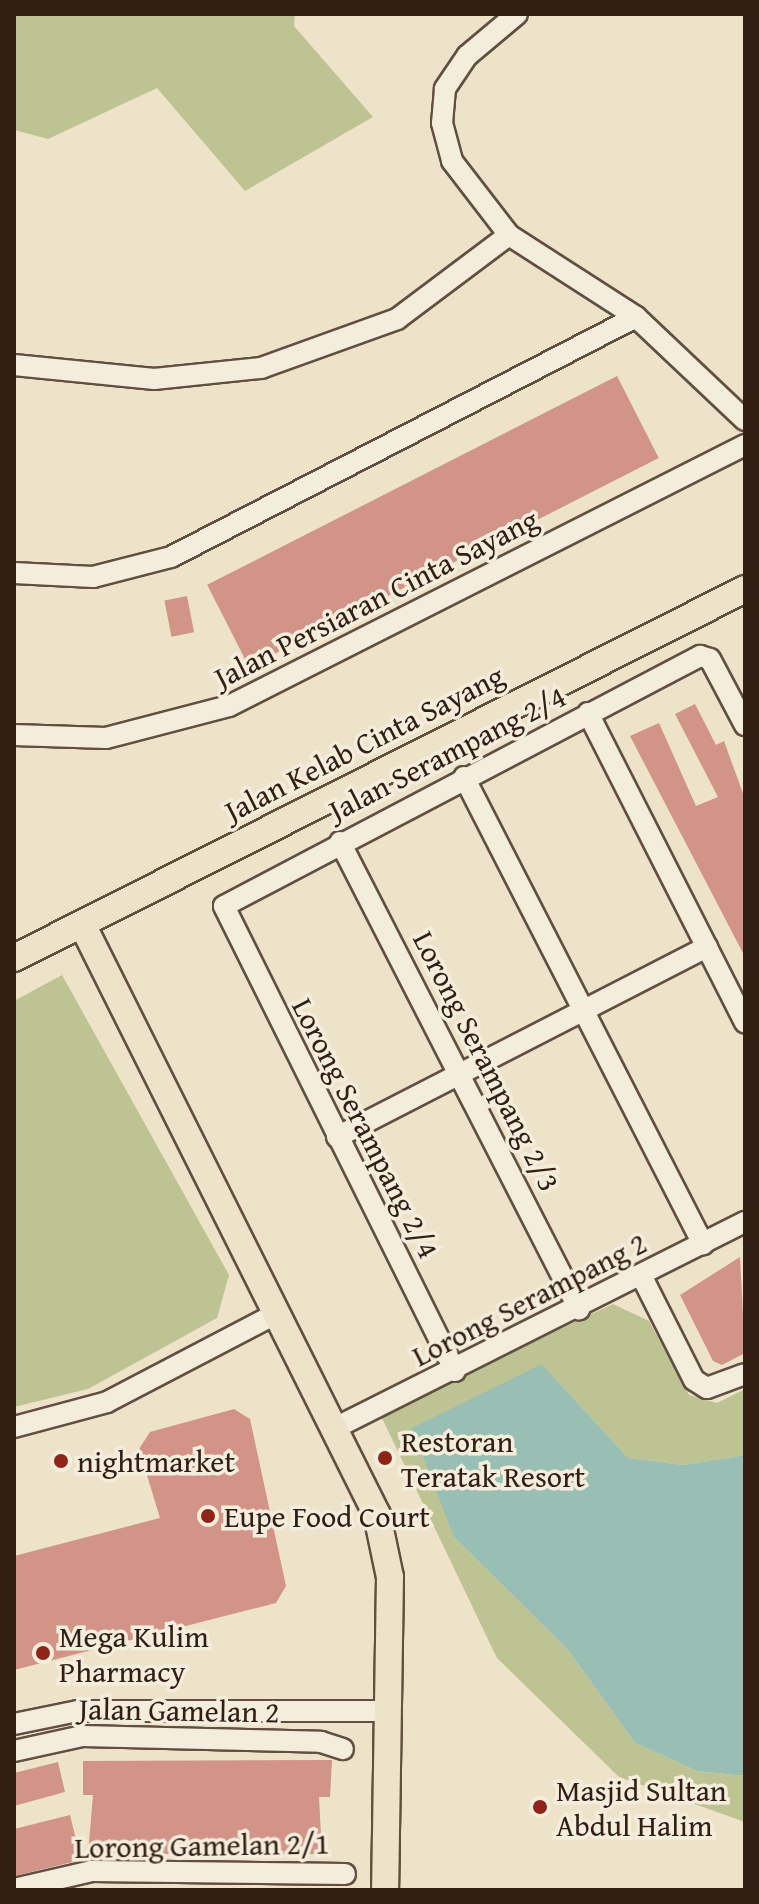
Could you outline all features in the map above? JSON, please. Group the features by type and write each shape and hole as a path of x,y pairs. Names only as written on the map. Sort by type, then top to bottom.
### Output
{"main road":[{"name":"Jalan Kelab Cinta Sayang","path":"17,957 745,589"},
{"path":"103,975 111,922 151,888"},
{"path":"82,924 103,975 337,1427 388,1557 385,1890"},
{"path":"17,957 70,949 103,975"},
{"path":"385,1857 402,1890"}],"street":[{"path":"517,14 454,71 442,123 452,161 509,235 636,317 745,420"},
{"path":"14,365 154,379 261,368 397,319 509,235"},
{"path":"14,573 93,577 171,557 636,317"},
{"name":"Jalan Persiaran Cinta Sayang","path":"14,735 106,738 229,706 745,445"},
{"name":"Jalan Serampang 2/4","path":"224,912 232,897 588,713 706,657 745,725"},
{"path":"588,713 745,1022"},
{"path":"464,777 703,1244"},
{"name":"Lorong Serampang 2/3","path":"340,842 579,1309"},
{"name":"Lorong Serampang 2/4","path":"224,912 455,1371"},
{"path":"337,1137 707,947"},
{"name":"Lorong Serampang 2","path":"337,1427 579,1309 745,1222"},
{"path":"642,1277 694,1380 707,1388 745,1374"},
{"path":"14,1427 107,1402 277,1313"},
{"path":"14,1724 78,1711 389,1711"},
{"name":"Jalan Gamelan 2","path":"14,1751 82,1736 321,1742 343,1749"},
{"name":"Lorong Gamelan 2/1","path":"14,1889 92,1871 345,1874"}],"green space":[{"path":"14,14 295,14 294,26 373,117 245,191 157,88 48,139 14,130"},
{"path":"62,975 229,1275 217,1318 88,1389 14,1407 14,1001"},
{"path":"613,1304 649,1321 689,1395 717,1403 745,1389 745,1455 684,1465 628,1458 542,1364 454,1537 568,1650 635,1743 697,1771 745,1776 745,1822 619,1777 497,1658 380,1414"}],"water":[{"path":"542,1364 628,1458 684,1465 745,1455 745,1776 697,1771 635,1743 568,1650 454,1537 412,1428"}],"building":[{"path":"617,376 659,458 249,667 207,585"},
{"path":"187,596 194,632 171,637 164,600"},
{"path":"695,704 716,745 724,741 745,799 745,957 630,736 659,723 696,806 718,797 675,714"},
{"path":"740,1257 745,1353 722,1365 713,1361 680,1295"},
{"path":"234,1409 250,1419 286,1586 276,1603 14,1670 14,1556 160,1518 139,1449 150,1432"},
{"path":"332,1760 330,1797 319,1797 322,1854 88,1854 93,1795 83,1795 83,1761"},
{"path":"58,1762 65,1792 14,1806 14,1773"},
{"path":"70,1815 81,1860 14,1876 14,1829"}],"place":[{"name":"Restoran Teratak Resort","path":"385,1458"},
{"name":"nightmarket","path":"61,1461"},
{"name":"Eupe Food Court","path":"208,1516"},
{"name":"Mega Kulim Pharmacy","path":"43,1653"},
{"name":"Masjid Sultan Abdul Halim","path":"540,1807"}]}
